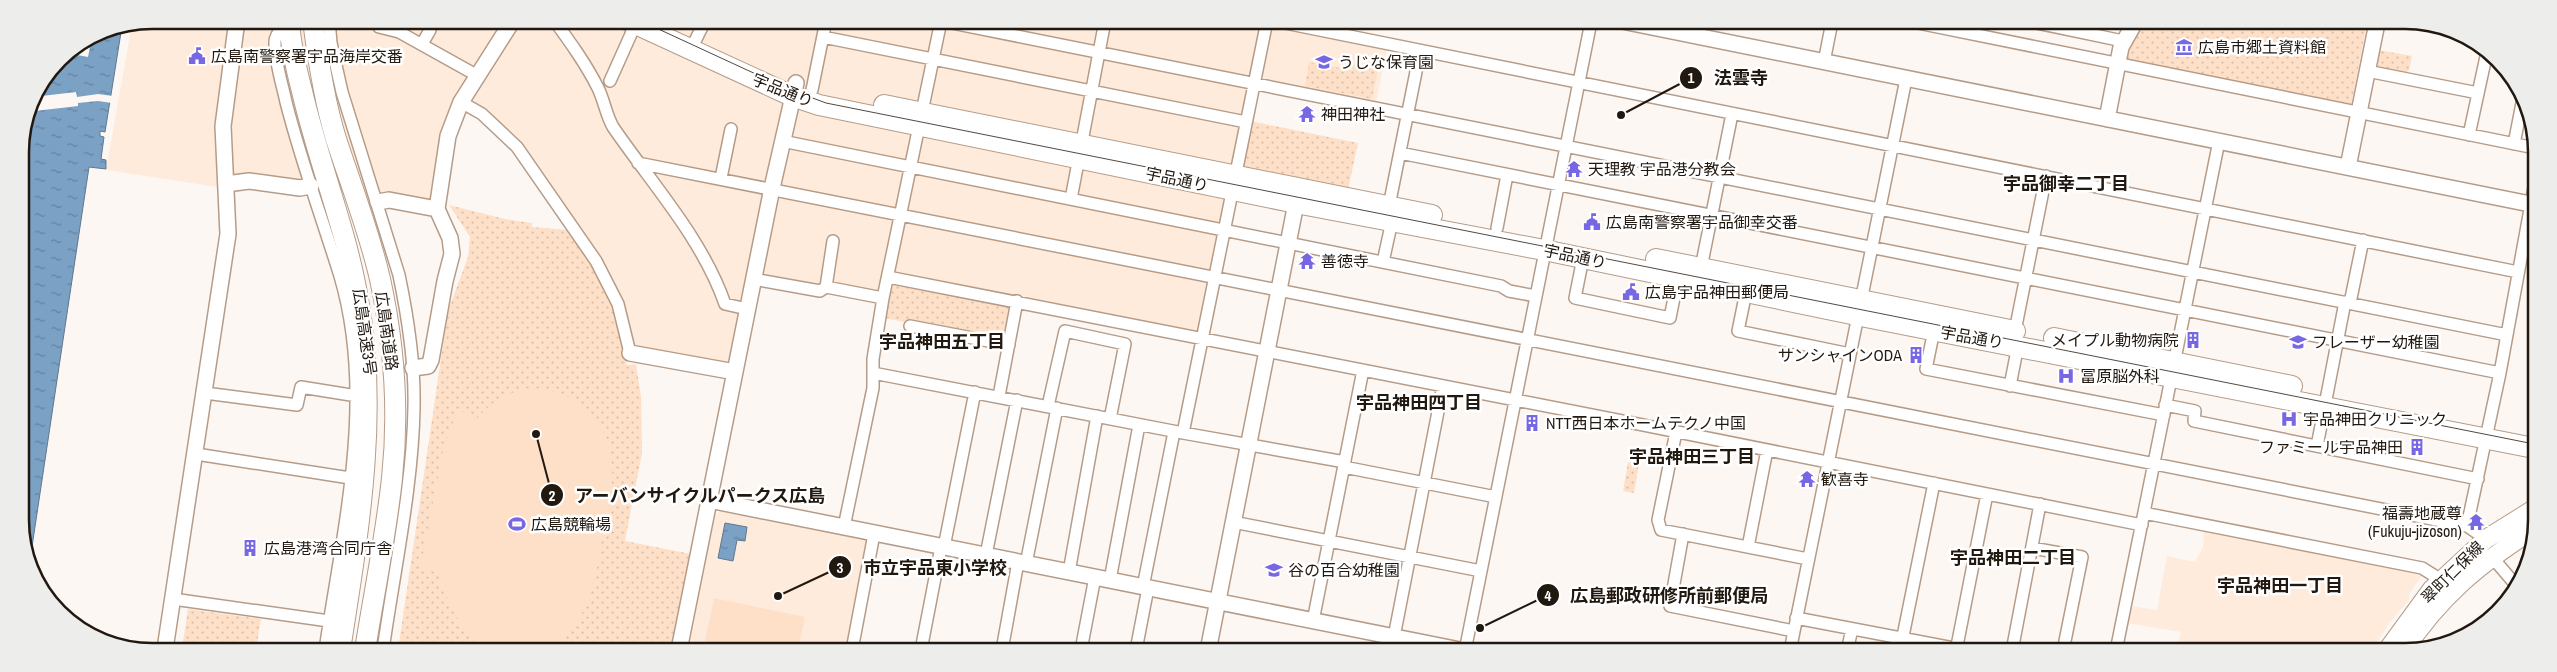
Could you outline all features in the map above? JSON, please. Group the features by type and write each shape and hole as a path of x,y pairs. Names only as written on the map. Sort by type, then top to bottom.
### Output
{"highway":[{"name":"広島南道路","path":"289,29 297,74 314,144 332,196 345,271 358,300 368,396 364,480 341,643"},
{"name":"広島高速3号","path":"296,29 307,92 334,181 356,269 365,322 371,376 373,428 371,481 365,539 348,643"},
{"name":"広島南道路","path":"319,29 318,63 336,138 357,197 380,280 392,364 395,417 392,478 366,643"},
{"name":"宇品通り","path":"665,29 698,36"},
{"name":"宇品通り","path":"681,29 800,90 920,119 1545,244 1701,268 1860,307 2487,432 2528,446"},
{"name":"宇品通り","path":"1390,214 1497,228 1583,258 1746,292 1860,307 1934,330 2016,338"},
{"name":"宇品通り","path":"2487,432 2528,434"}],"main road":[{"name":"翠町仁保線","path":"2409,643 2447,584 2486,539 2528,513"},
{"name":"翠町仁保線","path":"2392,643 2427,593 2447,584 2527,533"}],"street":[{"path":"166,643 228,234 223,126 235,29"},
{"path":"281,29 274,41 277,64 311,186 345,271 354,354 357,396 350,478 326,643"},
{"path":"322,29 331,43 342,92 378,202 390,246 405,304 413,368 412,446 383,643"},
{"path":"322,29 331,43"},
{"path":"387,29 399,32 478,76"},
{"path":"422,44 430,29"},
{"path":"413,368 428,366 432,360 452,254 450,238 437,208 448,136 461,102 507,29"},
{"path":"560,29 580,56 599,89 611,124 702,254 716,280 725,304 748,309"},
{"path":"610,81 629,29"},
{"path":"680,643 782,141 824,29"},
{"path":"844,527 873,388 873,359 888,277 939,29"},
{"path":"980,29 2507,335"},
{"path":"1071,199 1103,29"},
{"path":"1137,643 1146,587 1178,432 1202,337 1265,29"},
{"path":"1312,29 2518,272"},
{"path":"1467,643 1528,339 1545,244 1590,29"},
{"path":"1661,29 2528,203"},
{"path":"1824,62 1831,29"},
{"path":"1948,29 2528,147"},
{"path":"2065,29 2122,41"},
{"path":"2107,119 2122,41 2130,29"},
{"path":"2348,167 2376,29"},
{"path":"823,37 1246,122"},
{"path":"1383,262 1400,153 1420,52"},
{"path":"2469,135 2485,58"},
{"path":"2367,71 2478,93"},
{"path":"1792,643 1906,79"},
{"path":"461,102 482,114 518,147 596,261 618,304 630,353 735,372"},
{"path":"2514,144 2521,109"},
{"path":"1701,268 1732,114"},
{"path":"721,178 731,129"},
{"path":"782,141 1501,286 1509,291 1536,296"},
{"path":"2118,643 2219,141"},
{"path":"1400,153 2500,373"},
{"path":"638,163 1841,400 2467,526 2486,539"},
{"path":"1497,228 1507,175"},
{"path":"2010,386 2026,277 2046,176"},
{"path":"226,184 248,181 300,188 311,186"},
{"path":"1209,643 1298,196"},
{"path":"378,202 389,200 437,208"},
{"path":"2467,526 2500,373 2528,222"},
{"path":"2317,446 2338,340 2363,240"},
{"path":"826,287 834,241"},
{"path":"380,280 390,246"},
{"path":"1583,258 1575,298 1670,318 1678,278"},
{"path":"888,277 1202,337 1767,450 1828,464 2040,504 2143,519 2422,568 2447,584"},
{"path":"754,279 820,291 826,287 884,298"},
{"path":"1746,292 1738,330 1850,354"},
{"path":"999,396 1017,301"},
{"path":"910,326 1009,346"},
{"path":"1934,330 1926,369 2010,386 2164,410 2195,411 2194,421 2478,479"},
{"path":"1004,643 1022,563 1053,407 1065,331 1125,344 1110,419"},
{"path":"1313,621 1363,370"},
{"path":"873,372 1139,425 1249,444 1496,497"},
{"path":"1394,637 1442,386"},
{"path":"205,393 297,405 301,387 357,396"},
{"path":"922,643 975,392"},
{"path":"986,556 1017,400"},
{"path":"1069,572 1097,416"},
{"path":"1110,580 1139,425"},
{"path":"1676,432 1658,520 1661,530 1808,559"},
{"path":"1748,547 1767,450"},
{"path":"196,454 350,478"},
{"path":"1902,643 1934,484"},
{"path":"1957,643 1987,494"},
{"path":"709,500 1424,643"},
{"path":"2014,643 2040,504"},
{"path":"1233,522 1481,571"},
{"path":"343,528 356,545"},
{"path":"853,643 874,534"},
{"path":"1683,534 1670,606 1794,632"},
{"path":"2032,548 2082,557 2066,643"},
{"path":"2492,557 2512,582"},
{"path":"1082,643 1095,577"},
{"path":"173,599 329,621"},
{"path":"1796,618 1925,643"},
{"path":"1849,643 1852,629"}],"shaded area":[{"path":"144,29 1261,29 1200,334 888,278 883,297 755,278 736,373 629,353 617,304 514,146 461,103 437,206 225,177 224,188 106,170 131,31"},
{"name":"うじな保育園","path":"1270,29 1294,29 1387,48 1376,103 1264,81 1261,77"},
{"path":"2138,29 2366,29 2351,105 2129,63 2127,59 2133,36"},
{"path":"2378,50 2412,56 2409,70 2405,74 2379,68 2375,62"},
{"path":"1309,62 1351,70 1353,65 1378,70 1372,99 1305,86"},
{"path":"1250,121 1358,143 1348,190 1245,169 1242,166"},
{"path":"449,205 505,219 532,223 532,227 569,230 610,294 627,365 636,364 641,397 642,453 625,541 691,554 673,643 399,643 448,311 468,257 470,237"},
{"path":"897,281 1009,303 1012,308 1006,335 1000,340 884,318 891,285"},
{"name":"広島競輪場","path":"530,388 547,390 562,394 575,401 597,421 610,449 612,466 611,496 592,586 586,606 575,624 564,636 554,643 479,643 473,639 457,618 445,593 438,572 420,569 444,445 458,410 478,418 489,406 515,392"},
{"path":"1628,462 1639,464 1634,493 1623,491"},
{"path":"722,509 865,539 868,543 848,643 688,643 715,516"},
{"path":"2204,530 2424,573 2409,594 2409,600 2390,622 2377,643 2179,643 2181,632 2127,623 2130,606 2157,610 2167,556 2195,562 2203,547"},
{"path":"714,598 805,617 799,643 704,643"},
{"path":"188,609 261,619 257,643 183,643"}],"water":[{"path":"121,33 105,132 100,131 100,136 104,137 101,159 106,160 106,169 89,167 32,548 29,528 29,144 31,128 45,90 65,65 83,49"},
{"path":"725,523 747,527 745,541 737,540 733,561 718,558"}],"pier":[{"path":"87,47 90,47 88,57 76,55"},
{"path":"76,92 77,97 98,94 113,96 112,103 98,101 78,103 78,106 36,111 42,96"}],"tram line":[{"path":"658,29 786,88 826,103 2528,443"}],"place":[{"name":"広島市郷土資料館","path":"2184,47"},
{"name":"広島南警察署宇品海岸交番","path":"197,56"},
{"name":"うじな保育園","path":"1324,62"},
{"name":"神田神社","path":"1307,114"},
{"name":"法雲寺","path":"1621,115"},
{"name":"天理教 宇品港分教会","path":"1574,169"},
{"name":"広島南警察署宇品御幸交番","path":"1592,222"},
{"name":"善徳寺","path":"1307,261"},
{"name":"広島宇品神田郵便局","path":"1631,292"},
{"name":"メイプル動物病院","path":"2193,340"},
{"name":"フレーザー幼稚園","path":"2298,342"},
{"name":"サンシャインODA","path":"1916,355"},
{"name":"冨原脳外科","path":"2066,376"},
{"name":"宇品神田クリニック","path":"2289,419"},
{"name":"NTT西日本ホームテクノ中国","path":"1532,423"},
{"name":"アーバンサイクルパークス広島","path":"536,434"},
{"name":"ファミール宇品神田","path":"2417,447"},
{"name":"歓喜寺","path":"1807,479"},
{"name":"福壽地蔵尊 (Fukuju-jizoson)","path":"2476,522"},
{"name":"広島競輪場","path":"517,524"},
{"name":"広島港湾合同庁舎","path":"250,548"},
{"name":"谷の百合幼稚園","path":"1274,570"},
{"name":"市立宇品東小学校","path":"778,596"},
{"name":"広島郵政研修所前郵便局","path":"1480,628"}],"district":[{"name":"宇品御幸二丁目","path":"2066,183"},
{"name":"宇品神田五丁目","path":"942,341"},
{"name":"宇品神田四丁目","path":"1419,402"},
{"name":"宇品神田三丁目","path":"1692,456"},
{"name":"宇品神田二丁目","path":"2013,557"},
{"name":"宇品神田一丁目","path":"2280,585"}]}
